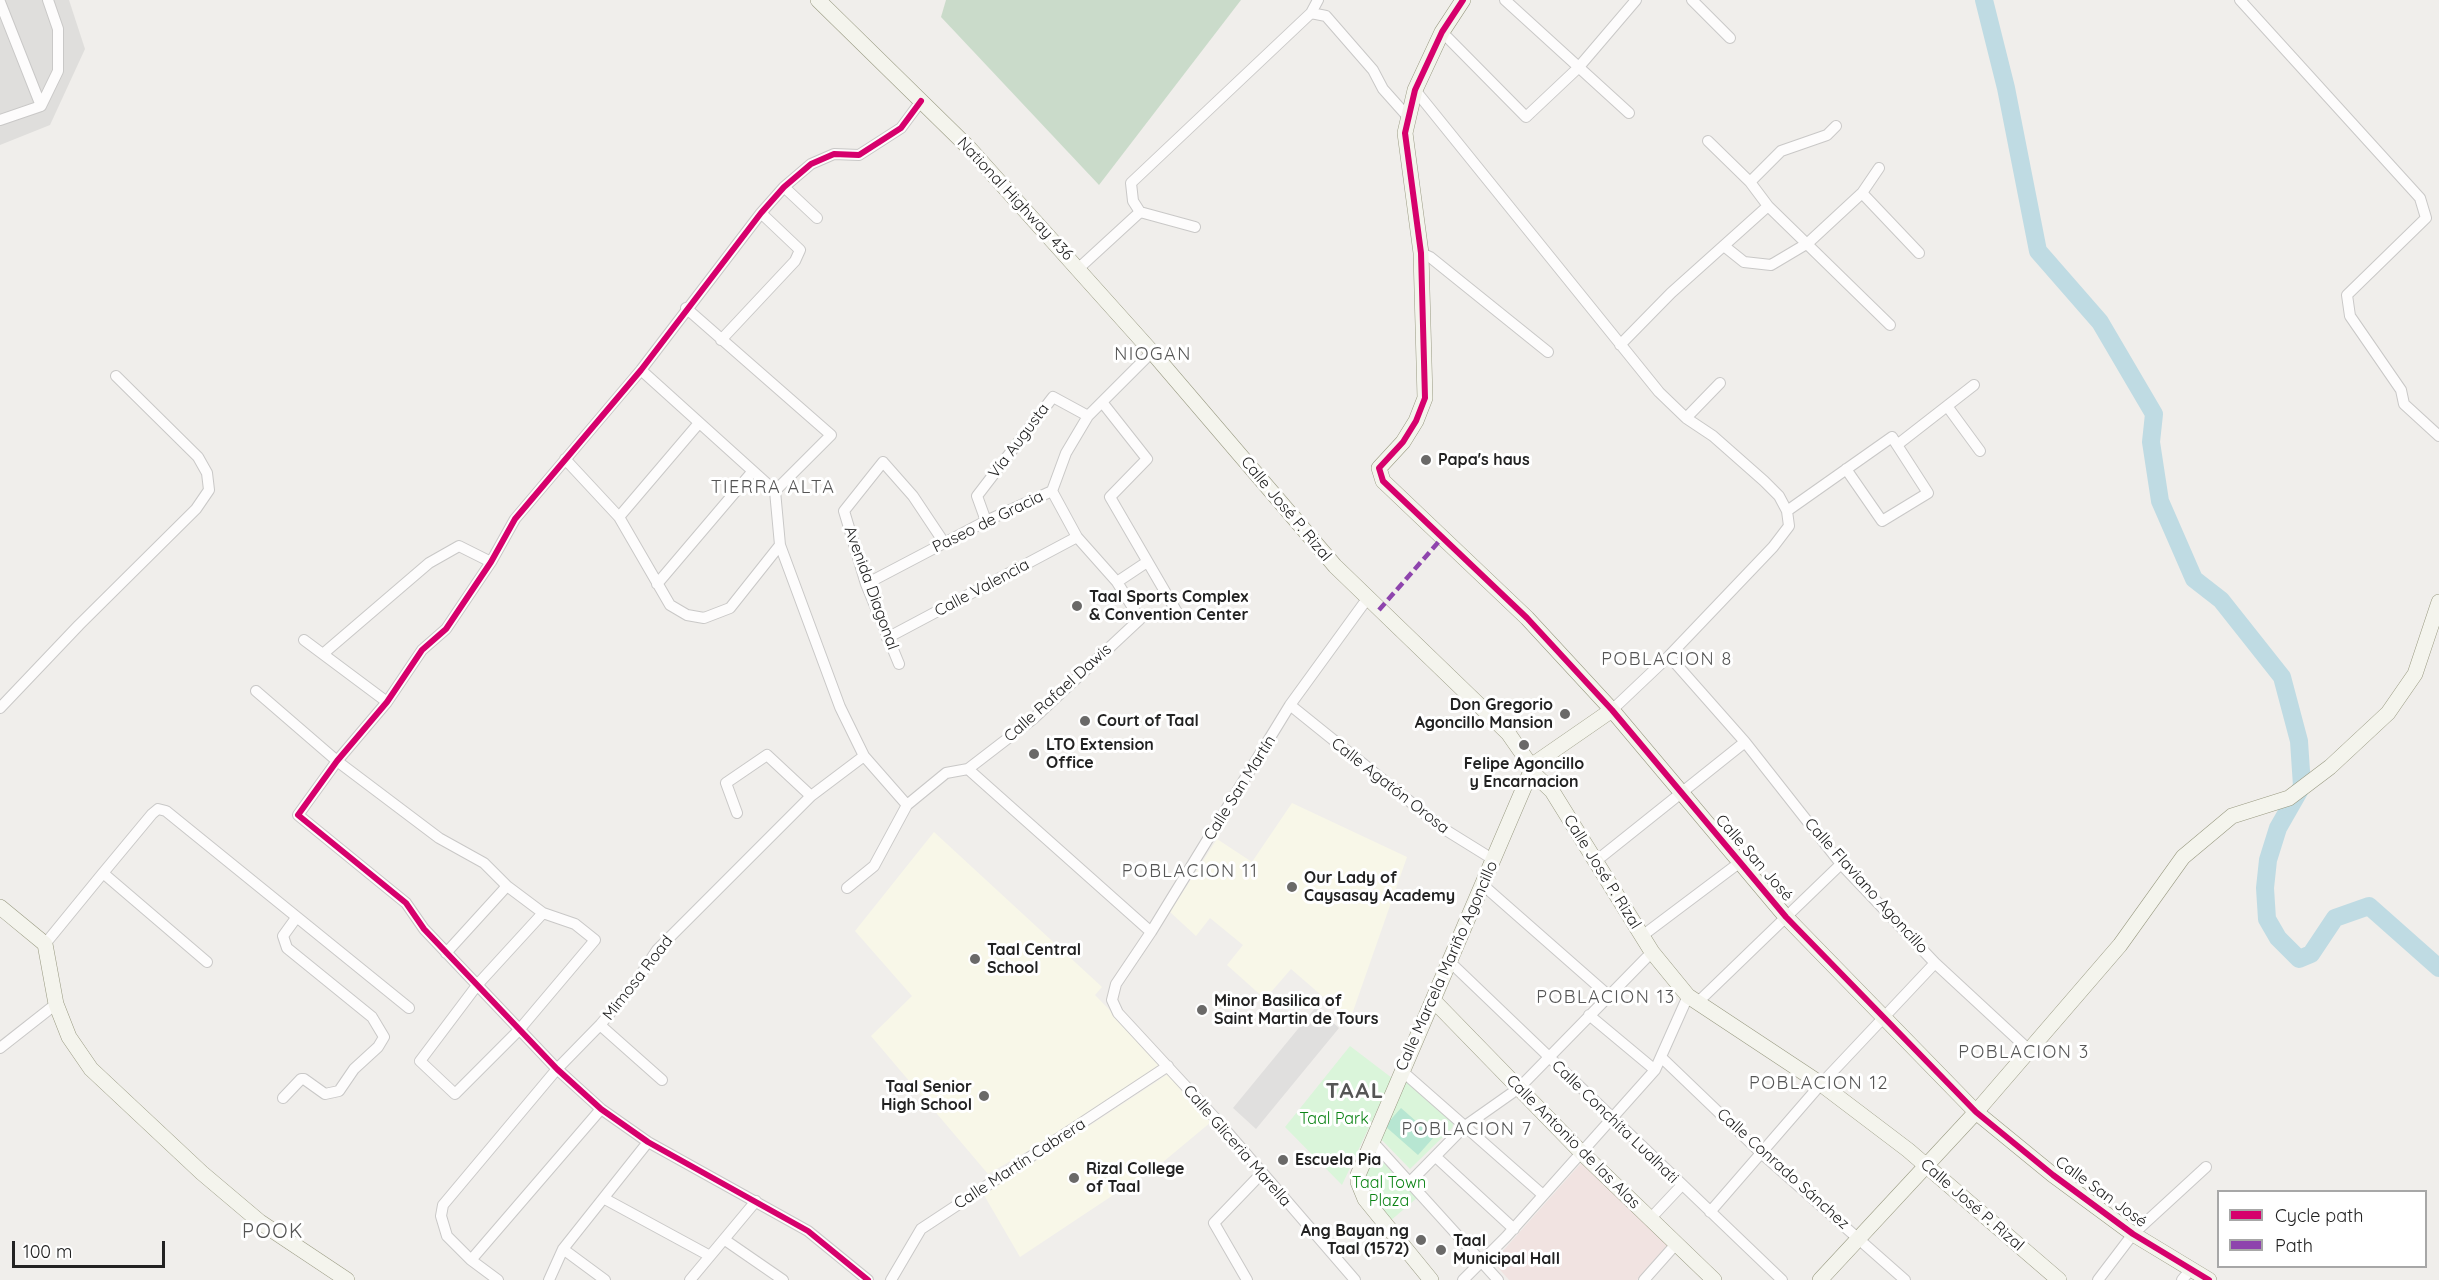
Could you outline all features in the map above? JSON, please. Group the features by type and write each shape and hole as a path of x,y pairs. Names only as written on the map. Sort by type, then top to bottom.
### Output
{"street":[{"path":"0,120 41,106 58,71 58,29 48,0"},
{"name":"National Highway 436","path":"818,0 970,148 1079,268 1200,407"},
{"path":"1195,227 1140,212 1133,201 1131,183 1311,13 1318,0"},
{"path":"1463,0 1442,32 1414,90 1405,133 1421,254 1430,257 1548,352"},
{"path":"1505,0 1629,113"},
{"path":"1442,32 1526,117 1578,68 1636,0"},
{"path":"1692,0 1730,38"},
{"path":"2240,0 2420,198 2426,218 2347,295 2350,316 2401,390 2404,404 2439,436"},
{"path":"0,2 41,106"},
{"path":"1311,13 1326,16 1374,70 1383,89 1408,117"},
{"path":"1414,90 1659,392 1686,418 1713,436 1764,481 1779,496 1787,511 1789,526 1773,547 1669,656 1612,710 1531,769"},
{"path":"868,1280 808,1231 648,1142 601,1109 557,1069 446,953 424,929 406,903 298,815 337,761 387,702 422,650 446,629 491,562 515,519 641,370 686,308 761,213 784,187 811,164 834,154 859,155 902,128 921,101"},
{"path":"1750,182 1780,151 1827,135 1836,126"},
{"path":"1708,141 1750,182 1768,206 1890,325"},
{"path":"1724,246 1744,262 1771,265 1808,243 1862,193 1879,168"},
{"path":"784,187 817,218"},
{"path":"1862,193 1918,253"},
{"path":"1620,345 1671,293 1768,206"},
{"path":"1079,268 1140,212"},
{"path":"721,340 795,261 800,250 761,213"},
{"name":"Calle San José","path":"1421,254 1425,398 1416,421 1403,442 1379,468 1383,481 1527,618 1612,710 1786,916 1976,1112 2053,1175 2186,1275 2209,1280"},
{"path":"686,308 831,435 775,491"},
{"name":"Paseo de Gracia","path":"866,584 986,521 1052,491 1066,453 1088,416 1152,352"},
{"path":"641,370 775,491 780,545 840,707 864,756 907,805"},
{"path":"0,708 79,625 196,509 209,490 207,473 198,457 116,376"},
{"path":"1686,418 1720,383"},
{"path":"1897,445 1974,385"},
{"name":"Vía Augusta","path":"986,521 977,496 1053,397 1088,416"},
{"path":"1102,402 1147,459 1110,497 1179,614"},
{"path":"1947,406 1980,451"},
{"name":"Calle José P. Rizal","path":"1200,407 1306,534 1367,598 1479,702 1508,733 1531,769 1552,791 1652,952 1693,1000 1821,1084 1926,1164 2059,1280"},
{"path":"619,517 699,423"},
{"path":"1787,511 1846,469 1892,437 1928,493 1882,521 1846,469"},
{"path":"565,459 619,517 670,605 687,615 704,618 730,608 780,545"},
{"name":"Avenida Diagonal","path":"899,664 866,584 844,511 883,462 913,496 945,544"},
{"path":"657,584 753,471"},
{"name":"Calle Rafael Dawis","path":"968,769 1033,719 1140,619 1118,582 1099,558 1077,537 1052,491"},
{"name":"Calle Valencia","path":"887,638 1077,537"},
{"path":"324,653 429,563 459,546 491,562"},
{"path":"1118,582 1148,562"},
{"name":"Calle San Martín","path":"1118,1014 1112,1000 1116,984 1151,932 1290,705 1367,598"},
{"path":"1820,1280 1976,1112 2120,945 2190,850 2232,816 2289,798 2330,767 2388,713 2415,674 2439,603"},
{"path":"304,640 387,702"},
{"name":"Calle Flaviano Agoncillo","path":"1669,656 1745,742 1841,864 1935,963 2029,1050"},
{"path":"256,691 337,761 439,838 484,863 507,886 543,913 574,924 595,940 519,1029 455,1094 420,1060 478,984 543,913"},
{"name":"Calle Agatón Orosa","path":"1290,705 1444,829 1494,860"},
{"path":"1596,861 1680,791 1745,742"},
{"path":"737,813 726,783 766,755 811,796"},
{"name":"Mimosa Road","path":"471,1260 447,1236 442,1224 443,1205 557,1069 600,1025 636,982 657,950 811,796 864,756"},
{"path":"847,888 874,866 907,805 946,773 968,769 1151,932"},
{"name":"Calle Marcela Mariño Agoncillo","path":"1431,1280 1360,1190 1358,1175 1484,886 1531,769"},
{"path":"45,944 158,809 166,811 409,1008"},
{"path":"1642,936 1739,863"},
{"path":"1463,1280 1514,1229 1655,1070 1693,1000 1841,864"},
{"path":"103,873 207,962"},
{"path":"446,953 507,886"},
{"path":"1484,886 1608,995"},
{"path":"0,907 45,944 56,1004 78,1052 91,1069 202,1173 260,1222 346,1280"},
{"path":"283,1098 301,1079 325,1094 339,1091 354,1069 378,1047 384,1037 372,1017 287,948 284,936 296,918"},
{"path":"1410,1182 1466,1126 1519,1088 1652,952"},
{"name":"Calle Conchita Lualhati","path":"1450,963 1782,1280"},
{"path":"1710,1212 1821,1084 1935,963"},
{"name":"Calle Antonio de las Alas","path":"1434,1001 1582,1153 1714,1280"},
{"path":"0,1048 56,1004"},
{"name":"Calle Gliceria Marella","path":"1118,1014 1168,1066 1355,1280"},
{"path":"1589,1015 1655,1070"},
{"path":"600,1025 662,1080"},
{"name":"Calle Conrado Sánchez","path":"1662,1058 1760,1152 1905,1280"},
{"name":"Calle Martín Cabrera","path":"891,1280 921,1229 1168,1066"},
{"path":"1402,1071 1543,1195"},
{"path":"498,1280 471,1260 601,1109"},
{"path":"1372,1141 1498,1280"},
{"path":"549,1280 563,1249 648,1142"},
{"path":"1436,1157 1514,1229"},
{"path":"2098,1280 2133,1234 2206,1167"},
{"path":"1247,1280 1214,1223 1261,1174"},
{"path":"1650,1219 1681,1186"},
{"path":"604,1199 710,1256"},
{"path":"690,1280 756,1201"},
{"path":"725,1240 783,1280"},
{"path":"1644,1280 1676,1244"},
{"path":"563,1249 605,1280"}],"shaded area":[{"path":"0,0 69,0 85,49 50,125 0,145"},
{"name":"Our Lady of Caysasay Academy","path":"1292,803 1407,857 1350,1020 1291,969 1265,999 1227,965 1243,945 1210,918 1196,936 1170,912 1217,839 1252,862"},
{"name":"Taal Central School","path":"934,832 1102,987 1095,995 1164,1066 1102,1108 988,1174 871,1036 912,996 855,931"},
{"path":"1316,1007 1339,1028 1256,1129 1233,1108"},
{"name":"Rizal College of Taal","path":"1168,1074 1211,1122 1163,1162 1020,1257 984,1195"},
{"path":"1582,1162 1669,1245 1637,1280 1509,1280 1493,1262"}],"green space":[{"path":"946,0 1241,0 1099,185 941,17"},
{"name":"Taal Park","path":"1350,1046 1392,1078 1342,1185 1285,1127"},
{"path":"1404,1077 1454,1122 1452,1128 1410,1169 1378,1136"},
{"path":"1401,1108 1434,1137 1418,1155 1385,1126"},
{"name":"Taal Town Plaza","path":"1374,1153 1418,1197 1389,1222 1366,1190 1364,1172"}],"waterway":[{"path":"1984,0 2006,88 2038,251 2100,322 2154,414 2151,442 2160,501 2194,579 2221,600 2282,677 2299,741 2302,786 2278,828 2268,860 2265,888 2267,919 2278,938 2299,959 2311,954 2335,918 2369,906 2439,968"}],"marked path":[{"path":"1379,610 1442,538"}],"cycle path":[{"path":"1463,0 1442,32 1415,90 1405,133 1421,253 1425,398 1416,421 1403,442 1379,468 1383,481 1527,618 1612,710 1786,917 1976,1112 2053,1175 2133,1234 2209,1280"},
{"path":"868,1280 808,1231 648,1142 601,1109 557,1069 424,929 406,903 298,815 337,761 387,702 422,650 446,629 491,562 515,519 641,370 761,213 784,187 811,164 834,154 859,155 901,128 921,101"}],"place":[{"name":"Papa's haus","path":"1426,460"},
{"name":"Taal Sports Complex & Convention Center","path":"1077,606"},
{"name":"Don Gregorio Agoncillo Mansion","path":"1565,714"},
{"name":"Court of Taal","path":"1085,721"},
{"name":"Felipe Agoncillo y Encarnacion","path":"1524,745"},
{"name":"LTO Extension Office","path":"1034,754"},
{"name":"Our Lady of Caysasay Academy","path":"1292,887"},
{"name":"Taal Central School","path":"975,959"},
{"name":"Minor Basilica of Saint Martin de Tours","path":"1202,1010"},
{"name":"Taal Senior High School","path":"984,1096"},
{"name":"Escuela Pia","path":"1283,1160"},
{"name":"Rizal College of Taal","path":"1074,1178"},
{"name":"Ang Bayan ng Taal (1572)","path":"1421,1240"},
{"name":"Taal Municipal Hall","path":"1441,1250"}],"district":[{"name":"NIOGAN","path":"1153,355"},
{"name":"TIERRA ALTA","path":"773,488"},
{"name":"POBLACION 8","path":"1667,660"},
{"name":"POBLACION 11","path":"1190,872"},
{"name":"POBLACION 13","path":"1606,998"},
{"name":"POBLACION 3","path":"2024,1053"},
{"name":"POBLACION 12","path":"1819,1084"},
{"name":"TAAL","path":"1355,1091"},
{"name":"POBLACION 7","path":"1467,1130"},
{"name":"POOK","path":"273,1232"}]}
